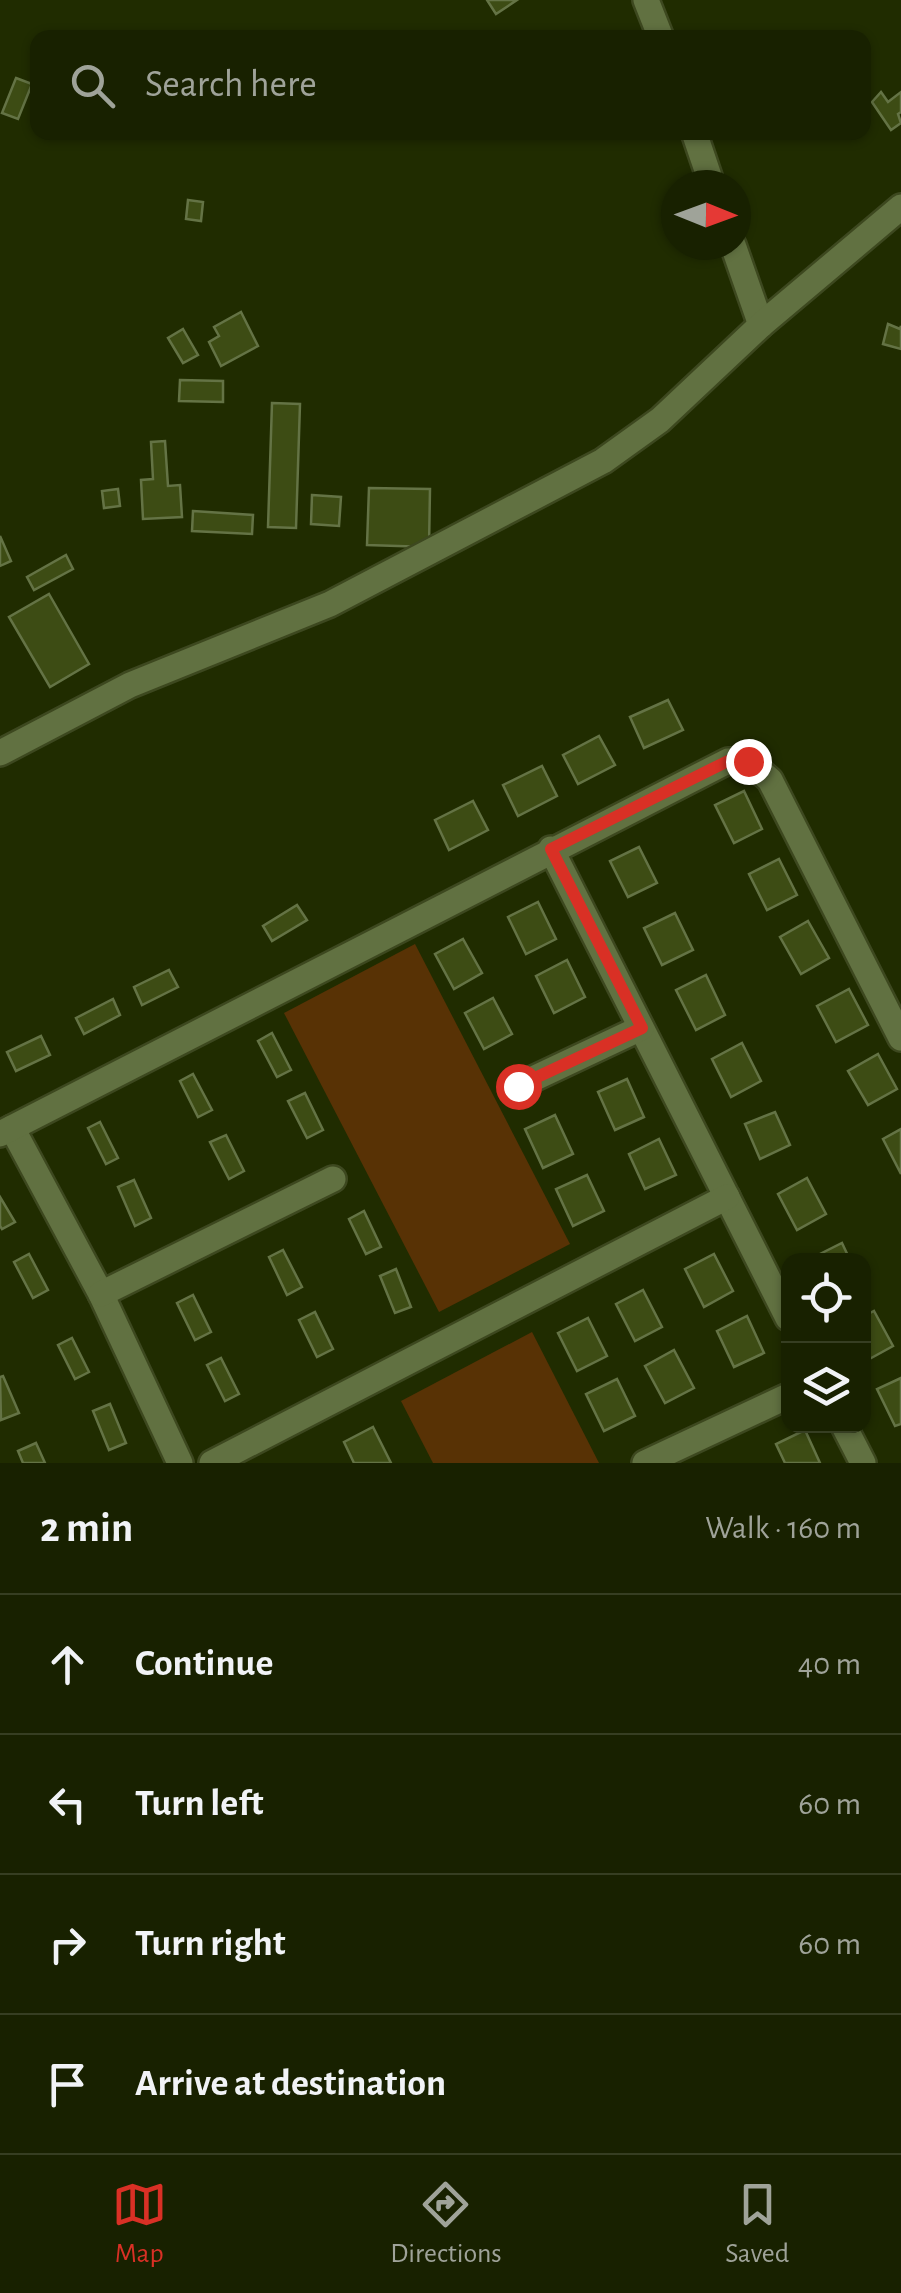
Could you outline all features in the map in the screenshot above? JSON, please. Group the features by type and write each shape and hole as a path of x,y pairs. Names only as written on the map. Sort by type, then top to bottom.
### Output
{"street":[{"path":"646,0 658,30"},
{"path":"697,140 707,170"},
{"path":"0,752 130,685 330,604 603,461 660,420 761,325 901,207"},
{"path":"738,260 761,325"},
{"path":"180,1463 101,1294 6,1131 728,761 748,761 770,780 901,1038"},
{"path":"551,849 781,1304"},
{"path":"518,1086 642,1028"},
{"path":"101,1294 333,1179"},
{"path":"212,1463 726,1197"},
{"path":"645,1463 781,1399"},
{"path":"848,1433 863,1463"}],"shaded area":[{"path":"415,944 570,1244 439,1312 284,1013"},
{"path":"532,1332 599,1463 433,1463 401,1401"}],"building":[{"path":"487,0 517,0 496,14"},
{"path":"16,78 30,83 18,119 2,113"},
{"path":"881,92 888,102 901,92 901,123 891,130 872,102"},
{"path":"188,200 203,202 201,221 186,219"},
{"path":"241,312 258,346 221,366 209,342 219,336 214,327"},
{"path":"888,324 900,329 901,326 901,349 883,344"},
{"path":"183,329 198,355 183,363 168,338"},
{"path":"180,380 223,381 223,402 179,401"},
{"path":"272,403 300,404 296,528 268,527"},
{"path":"165,441 168,486 180,485 182,517 143,519 141,480 153,479 151,442"},
{"path":"369,488 430,489 429,547 367,545"},
{"path":"118,489 120,506 104,508 102,491"},
{"path":"312,495 341,497 339,526 311,524"},
{"path":"193,511 253,515 252,534 192,531"},
{"path":"0,536 11,561 0,566"},
{"path":"66,555 73,569 34,590 27,577"},
{"path":"49,594 89,664 50,687 9,617"},
{"path":"668,700 683,730 644,748 630,717"},
{"path":"599,736 615,765 578,784 563,755"},
{"path":"542,766 557,796 518,816 503,785"},
{"path":"744,791 762,829 734,843 715,805"},
{"path":"473,801 488,830 449,850 435,820"},
{"path":"639,847 657,883 628,897 610,861"},
{"path":"779,859 797,895 767,910 749,874"},
{"path":"538,902 556,939 526,954 508,917"},
{"path":"297,905 307,920 272,941 263,926"},
{"path":"675,913 693,950 662,965 644,928"},
{"path":"808,921 829,958 801,974 780,937"},
{"path":"463,939 482,973 454,989 435,954"},
{"path":"567,960 585,997 554,1013 536,976"},
{"path":"169,970 178,987 142,1005 134,987"},
{"path":"706,975 725,1015 696,1030 676,990"},
{"path":"849,989 868,1025 836,1042 817,1006"},
{"path":"493,998 512,1034 484,1049 465,1013"},
{"path":"113,999 120,1015 84,1034 76,1018"},
{"path":"272,1033 291,1070 277,1077 258,1041"},
{"path":"41,1036 50,1055 16,1071 7,1052"},
{"path":"742,1043 761,1081 731,1097 712,1059"},
{"path":"878,1054 897,1089 868,1105 848,1071"},
{"path":"193,1074 212,1110 198,1117 180,1081"},
{"path":"627,1079 644,1117 615,1130 598,1092"},
{"path":"305,1093 323,1130 307,1138 288,1101"},
{"path":"775,1112 790,1145 760,1159 745,1124"},
{"path":"555,1115 573,1154 543,1168 525,1129"},
{"path":"100,1122 118,1158 106,1164 88,1128"},
{"path":"901,1129 901,1174 883,1139"},
{"path":"226,1135 244,1171 229,1179 210,1142"},
{"path":"659,1139 676,1175 645,1189 629,1154"},
{"path":"587,1175 604,1211 573,1226 556,1189"},
{"path":"807,1178 826,1214 797,1230 778,1194"},
{"path":"134,1180 151,1218 135,1226 118,1187"},
{"path":"0,1197 15,1222 2,1229 0,1226"},
{"path":"364,1211 381,1247 366,1254 349,1219"},
{"path":"842,1243 847,1253 822,1253"},
{"path":"283,1250 302,1287 287,1295 269,1257"},
{"path":"29,1254 48,1290 33,1298 14,1262"},
{"path":"714,1254 733,1291 704,1307 685,1269"},
{"path":"396,1269 411,1307 395,1313 380,1276"},
{"path":"643,1290 662,1327 635,1341 616,1304"},
{"path":"193,1295 211,1332 195,1340 177,1303"},
{"path":"874,1311 893,1346 871,1358 871,1343"},
{"path":"315,1312 333,1349 317,1357 299,1320"},
{"path":"747,1316 764,1353 734,1367 717,1331"},
{"path":"588,1318 607,1356 577,1371 558,1333"},
{"path":"72,1338 89,1372 75,1379 58,1345"},
{"path":"674,1350 694,1388 665,1403 645,1366"},
{"path":"221,1358 239,1394 225,1401 207,1365"},
{"path":"3,1376 19,1413 1,1420 0,1377"},
{"path":"901,1378 901,1424 895,1426 877,1389"},
{"path":"617,1379 635,1416 604,1431 586,1394"},
{"path":"110,1404 126,1443 109,1450 93,1411"},
{"path":"373,1427 391,1463 354,1463 344,1442"},
{"path":"806,1433 820,1463 785,1463 776,1444"},
{"path":"36,1443 45,1463 23,1463 18,1451"}],"route":[{"path":"518,1086 642,1028 551,849 728,761 748,761"}]}
